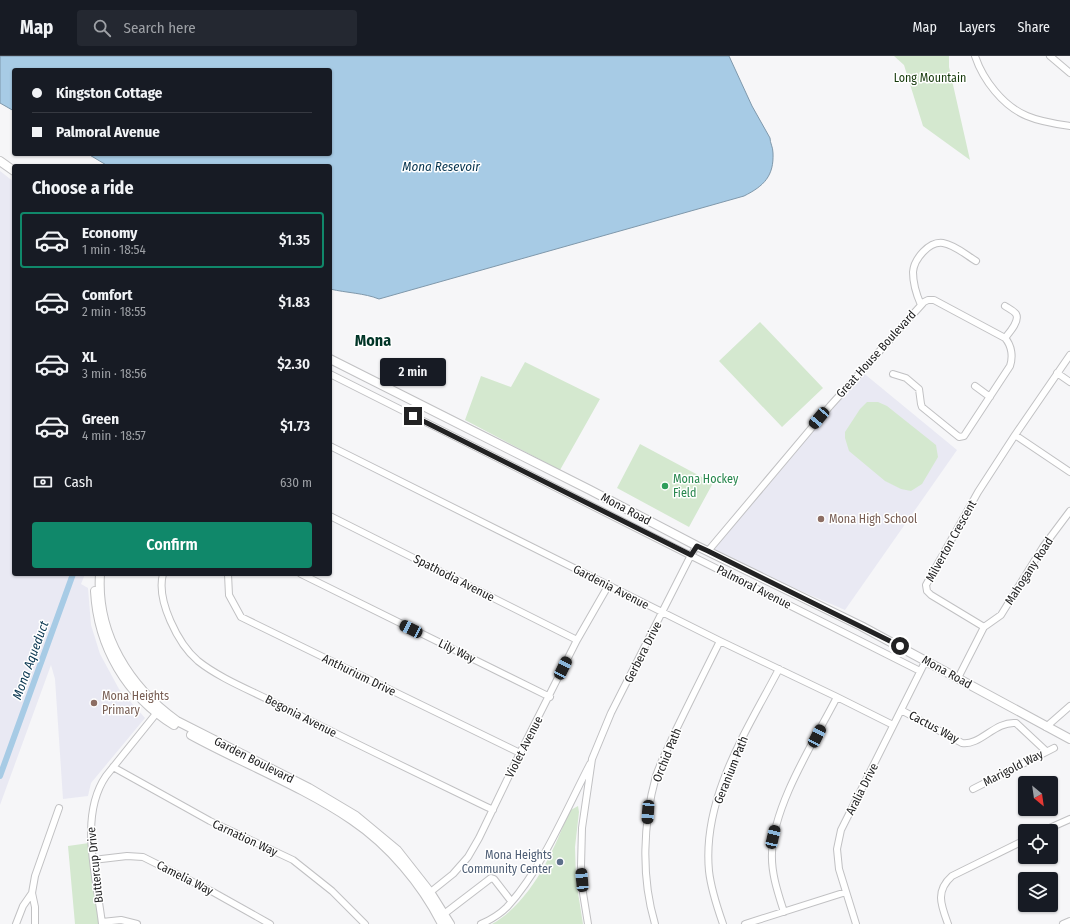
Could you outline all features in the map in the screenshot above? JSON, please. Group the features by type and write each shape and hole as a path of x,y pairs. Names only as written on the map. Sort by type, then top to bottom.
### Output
{"street":[{"path":"975,56 981,71 996,92 1016,110 1028,116 1070,126"},
{"path":"1050,56 1070,73"},
{"path":"0,161 12,170"},
{"name":"Great House Boulevard","path":"921,305 914,282 913,271 926,247 935,243 944,243 961,251 976,261"},
{"name":"Great House Boulevard","path":"708,551 830,406 921,305 928,300 934,300 1005,338"},
{"path":"893,374 906,378 919,389 922,407 958,437 964,436 1010,366 1012,359 1010,345 1005,338 1013,327 1016,316 1015,313 1005,306"},
{"path":"1070,355 1015,435 1070,472"},
{"name":"Mona Road","path":"332,360 590,490 697,546 861,626 1070,739"},
{"path":"1057,373 1070,382"},
{"name":"Palmoral Avenue","path":"332,375 920,671"},
{"path":"975,386 990,397"},
{"name":"Milverton Crescent","path":"984,627 931,596 927,591 926,585 978,492 1015,435"},
{"name":"Gardenia Avenue","path":"332,447 662,613 837,696 893,725"},
{"name":"Mahogany Road","path":"984,627 1000,615 1043,547 1070,511"},
{"name":"Spathodia Avenue","path":"332,517 577,640"},
{"name":"Gerbera Drive","path":"481,924 506,908 519,892 544,852 592,759 611,713 691,555 697,546"},
{"name":"Garden Boulevard","path":"94,576 96,604 100,626 106,643 120,672 130,687 158,711 194,731 228,746 309,788 356,816 397,850 450,924"},
{"name":"Garden Boulevard","path":"100,576 104,615 116,652 138,688 158,711"},
{"name":"Begonia Avenue","path":"163,576 162,593 172,626 186,648 197,660 220,675 493,810"},
{"name":"Anthurium Drive","path":"228,576 229,595 241,617 520,753"},
{"name":"Lily Way","path":"305,576 550,697"},
{"name":"Violet Avenue","path":"428,894 452,874 468,857 550,697 577,640 608,586"},
{"path":"958,678 984,627"},
{"name":"Orchid Path","path":"655,924 650,904 645,854 648,812 656,776 685,711 720,641"},
{"name":"Aralia Drive","path":"856,924 838,869 837,850 841,830 926,660"},
{"name":"Geranium Path","path":"722,924 709,872 708,854 711,824 718,795 729,768 779,669"},
{"path":"784,912 773,873 772,854 777,821 790,787 837,696"},
{"path":"1046,727 1070,706"},
{"name":"Cactus Way","path":"901,710 962,743 967,744 973,742 994,728 1016,723 1046,752"},
{"name":"Buttercup Drive","path":"102,923 93,860 90,825 93,804 100,784 158,711"},
{"name":"Marigold Way","path":"973,789 1054,748"},
{"name":"Gerbera Drive","path":"588,924 583,893 581,866 582,828 592,759"},
{"name":"Carnation Way","path":"113,766 210,821 293,860 332,891 365,924"},
{"path":"35,924 35,907 32,893 35,876 59,808"},
{"path":"1058,824 1070,819"},
{"path":"948,924 940,895 946,881 952,876 1018,843"},
{"name":"Camelia Way","path":"93,860 127,856 143,857 213,892 270,924"},
{"path":"444,914 491,878 494,879 511,901"},
{"path":"745,924 846,892"},
{"path":"16,924 23,906 32,893"},
{"name":"Garden Boulevard","path":"428,894 442,924"},
{"path":"102,923 121,920 138,924"},
{"path":"1063,924 1070,921"}],"shaded area":[{"path":"0,171 12,180 12,576 84,576 81,584 88,588 91,625 100,654 119,689 145,718 91,783 88,796 63,799 55,679 51,665 0,805"},
{"name":"Mona High School","path":"861,371 957,450 845,610 708,551"}],"green space":[{"name":"Long Mountain","path":"894,56 949,56 949,67 970,160 923,126 904,65"},
{"path":"760,322 823,388 782,427 719,361"},
{"path":"525,362 600,399 560,470 465,420 481,376 511,387"},
{"path":"867,402 878,402 887,406 936,445 938,457 922,484 911,491 901,489 885,481 849,451 845,438 845,432 860,409"},
{"name":"Mona Hockey Field","path":"640,444 713,483 689,527 617,488"},
{"path":"578,806 579,812 575,847 576,880 583,924 492,924 518,903 530,889 548,859 569,811"},
{"path":"89,843 99,924 75,924 68,846"}],"water":[{"name":"Mona Resevoir","path":"0,56 729,56 752,106 770,138 773,151 773,161 770,174 762,184 744,196 379,299 367,295 332,289 332,164 105,164 91,156 332,156 332,68 12,68 12,110 0,103"}],"waterway":[{"name":"Mona Aqueduct","path":"0,776 72,576"}],"place":[{"name":"Mona Hockey Field","path":"665,486"},
{"name":"Mona High School","path":"821,519"},
{"name":"Mona Heights Primary","path":"94,703"},
{"name":"Mona Heights Community Center","path":"560,862"}],"district":[{"name":"Mona","path":"373,340"}],"route":[{"path":"413,416 691,555 697,546 900,646"}]}
